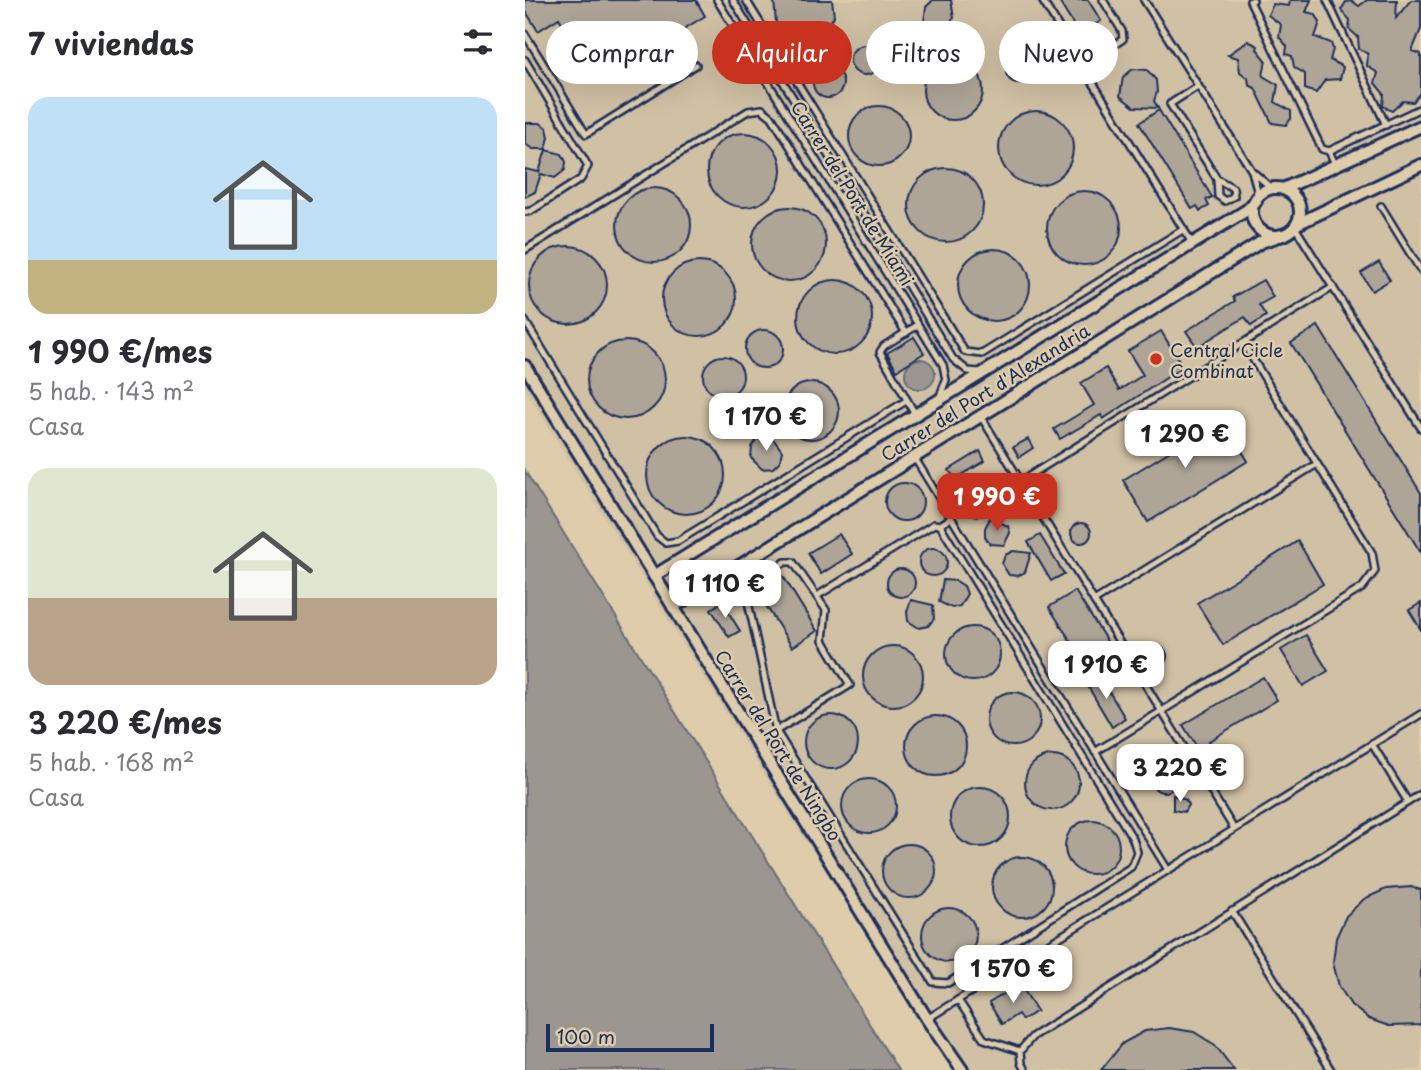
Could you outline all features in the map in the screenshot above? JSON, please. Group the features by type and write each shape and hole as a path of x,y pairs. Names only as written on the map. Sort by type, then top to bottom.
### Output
{"street":[{"path":"1421,126 1281,189 1264,192 1253,208 1255,223 1266,234 1282,235 1296,225 1421,165"},
{"path":"1281,189 1293,195 1299,206 1296,225"},
{"name":"Carrer del Port d'Alexandria","path":"654,576 1247,210 1256,201"},
{"name":"Carrer del Port d'Alexandria","path":"673,607 1261,242 1282,235"},
{"name":"Carrer del Port de Ningbo","path":"525,366 927,1019 962,1070"}],"lane":[{"name":"Carrer del Port de Miami","path":"717,0 946,373 945,388 935,403"},
{"name":"Carrer del Port de Miami","path":"733,0 953,359 968,371 989,369"},
{"path":"746,0 965,352 982,354 1184,229"},
{"path":"1042,0 1055,21"},
{"path":"1103,0 1116,21"},
{"path":"1144,0 1252,171 1269,186 1281,189"},
{"path":"1253,0 1250,1 1322,149 1329,151 1421,108"},
{"path":"1327,0 1386,125"},
{"path":"1118,24 1123,39 1118,45"},
{"path":"525,34 546,68"},
{"path":"525,60 588,166 580,179 531,211 525,212"},
{"path":"556,84 586,134 666,84"},
{"path":"1094,84 1192,243"},
{"path":"1198,86 1170,104 1217,179"},
{"path":"525,250 748,111 762,109 772,117 905,333"},
{"path":"1329,151 1336,165"},
{"path":"1252,171 1257,190 1256,201"},
{"path":"1381,206 1421,271"},
{"path":"1296,225 1421,428"},
{"path":"1021,481 1333,287"},
{"path":"525,321 657,536 666,543 678,541 907,401"},
{"path":"915,415 880,355 884,346 918,325"},
{"path":"1095,752 1362,588 1372,578 1376,566 1372,553 1243,343"},
{"path":"980,415 1234,829"},
{"path":"914,457 1168,870"},
{"path":"1094,601 1317,464"},
{"path":"817,596 934,524 940,525 951,518"},
{"path":"733,569 745,587 776,731 928,978 938,984 948,983 1131,867 1137,852 1133,839 940,525"},
{"path":"745,587 789,561 799,566 827,612 823,640 850,685 757,743"},
{"path":"927,1019 1421,714"},
{"path":"1372,744 1408,802"},
{"path":"1020,1051 1033,1036 1421,794"},
{"path":"1232,911 1331,1070"},
{"path":"958,1000 984,1039 1020,1051"},
{"path":"1020,1051 1025,1070"}],"shaded area":[{"path":"525,0 1421,0 1421,1070 953,1070 782,803 525,389"},
{"path":"920,359 931,363 935,374 931,385 920,389 909,385 905,374 909,363"},
{"path":"525,471 898,1070 525,1070"}],"building":[{"path":"525,0 696,0 705,16 697,21 561,21 559,18 546,21 546,26 538,31 525,10"},
{"path":"774,0 832,0 834,16 831,21 776,21"},
{"path":"933,0 951,0 954,18 951,21 924,21 926,7"},
{"path":"1058,0 1088,0 1101,21 1071,21"},
{"path":"1290,0 1311,0 1306,12 1315,14 1320,22 1315,37 1331,43 1333,49 1330,60 1343,67 1340,79 1325,80 1316,93 1305,89 1305,74 1294,67 1292,56 1286,54 1287,46 1279,37 1281,25 1268,15 1273,4 1289,6"},
{"path":"1367,0 1397,0 1396,18 1411,0 1421,0 1421,29 1412,51 1421,54 1421,93 1413,102 1403,101 1392,111 1383,106 1384,94 1375,83 1378,73 1367,66 1368,54 1359,49 1358,37 1349,29 1350,20 1341,10 1346,2 1352,1 1359,6"},
{"path":"1248,41 1258,46 1257,49 1266,60 1263,76 1278,85 1275,102 1291,111 1291,119 1286,125 1272,123 1255,88 1249,85 1248,78 1240,72 1238,58 1228,55"},
{"path":"865,45 865,75 852,68 852,52"},
{"path":"1133,69 1147,70 1156,80 1157,92 1154,101 1158,108 1134,107 1120,96 1123,77"},
{"path":"813,84 843,84 839,94 834,97 822,97 814,89"},
{"path":"923,84 983,84 983,96 975,112 959,120 947,120 931,112 923,96"},
{"path":"873,106 885,106 901,114 907,124 907,148 901,158 885,166 873,166 857,158 849,142 849,130 857,114"},
{"path":"1159,110 1212,197 1206,200 1209,206 1200,211 1197,206 1192,209 1139,123"},
{"path":"1036,111 1050,114 1062,122 1070,134 1073,148 1070,162 1062,174 1050,182 1036,185 1022,182 1010,174 1002,162 999,148 1002,134 1010,122 1022,114"},
{"path":"525,123 540,123 547,128 549,137 546,149 533,149 525,144"},
{"path":"744,133 758,136 770,144 778,156 781,170 778,184 770,196 758,204 744,207 730,204 718,196 710,184 707,170 710,156 718,144 730,136"},
{"path":"546,150 562,154 566,162 565,170 555,178 541,174 535,192 525,197 525,169 539,172"},
{"path":"946,168 967,174 977,184 983,205 977,226 967,236 946,242 925,236 915,226 909,205 915,184 925,174"},
{"path":"654,188 668,191 680,199 688,211 691,225 688,239 680,251 668,259 654,262 640,259 628,251 620,239 617,225 620,211 628,199 640,191"},
{"path":"1077,191 1091,191 1105,197 1115,207 1121,228 1119,242 1105,259 1091,265 1077,265 1063,259 1053,249 1047,235 1047,221 1053,207 1063,197"},
{"path":"789,207 803,210 815,218 823,230 826,244 823,258 815,270 803,278 789,281 775,278 763,270 755,258 752,244 755,230 763,218 775,210"},
{"path":"568,246 583,249 600,263 607,285 604,300 590,317 568,324 553,321 536,307 529,285 532,270 546,253"},
{"path":"994,249 1014,255 1024,265 1030,285 1024,305 1014,315 994,321 974,315 964,305 958,285 964,265 974,255"},
{"path":"699,262 713,265 725,273 733,285 736,299 733,313 725,325 713,333 699,336 685,333 673,325 665,313 662,299 665,285 673,273 685,265"},
{"path":"1379,262 1390,280 1372,291 1361,273"},
{"path":"835,280 849,283 861,291 869,303 872,317 869,331 861,343 849,351 835,354 821,351 809,343 801,331 798,317 801,303 809,291 821,283"},
{"path":"1263,280 1273,297 1259,305 1266,316 1251,326 1245,317 1197,347 1186,331 1235,301 1233,297"},
{"path":"1318,326 1421,493 1421,553 1291,343"},
{"path":"764,330 778,335 783,349 778,363 764,368 750,363 745,349 750,335"},
{"path":"1161,331 1183,367 1103,419 1101,415 1060,439 1054,429 1094,405 1081,383 1106,368 1119,390 1143,375 1128,351"},
{"path":"914,337 924,353 897,370 887,353"},
{"path":"626,341 641,344 653,353 662,365 665,380 662,395 653,407 641,416 626,419 611,416 599,407 590,395 587,380 590,365 599,353 611,344"},
{"path":"723,356 737,362 743,376 737,390 723,396 709,390 703,376 709,362"},
{"path":"805,383 817,383 827,387 835,395 839,411 835,427 827,435 817,439 805,439 795,435 787,427 783,417 783,405 787,395 795,387"},
{"path":"747,395 761,401 767,415 761,429 747,435 733,429 727,415 733,401"},
{"path":"1222,419 1248,461 1148,522 1123,480"},
{"path":"760,435 774,440 782,451 780,461 773,468 762,469 751,458 752,447"},
{"path":"686,436 701,439 718,453 725,475 722,490 708,507 686,514 671,511 654,497 647,475 650,460 664,443"},
{"path":"1028,439 1033,448 1019,457 1013,447"},
{"path":"980,451 985,461 955,479 949,470"},
{"path":"904,483 917,489 923,502 917,515 904,521 891,515 885,502 891,489"},
{"path":"979,490 988,494 992,503 988,512 979,516 970,512 966,503 970,494"},
{"path":"990,518 1008,526 1010,533 1004,545 990,544 985,537 985,528"},
{"path":"1081,523 1088,526 1091,533 1088,540 1081,543 1074,540 1071,533 1074,526"},
{"path":"839,534 852,554 821,574 808,553"},
{"path":"1040,535 1064,574 1051,581 1028,542"},
{"path":"1298,541 1323,584 1223,645 1197,603"},
{"path":"933,548 943,552 947,562 943,572 933,576 923,572 919,562 923,552"},
{"path":"1013,551 1031,553 1025,572 1018,576 1009,575 1002,564 1005,555"},
{"path":"901,569 911,573 915,583 911,593 901,597 891,593 887,583 891,573"},
{"path":"780,571 817,631 792,647 755,588"},
{"path":"943,580 956,581 964,586 967,594 960,606 952,608 939,602"},
{"path":"1075,591 1108,643 1082,659 1049,607"},
{"path":"911,600 933,605 934,619 928,626 919,628 908,621 907,612"},
{"path":"722,602 740,631 729,637 711,609"},
{"path":"1421,603 1421,630 1409,610"},
{"path":"973,627 992,635 1000,654 992,673 973,681 954,673 946,654 954,635"},
{"path":"1306,635 1328,671 1303,686 1281,650"},
{"path":"887,646 899,646 918,659 923,676 921,688 910,701 899,706 887,706 868,693 863,682 863,670 876,651"},
{"path":"1157,646 1164,649 1167,656 1164,663 1157,666 1150,663 1147,656 1150,649"},
{"path":"1099,675 1125,718 1112,727 1086,683"},
{"path":"1263,677 1277,700 1209,741 1221,761 1210,768 1183,725"},
{"path":"1013,692 1032,700 1040,719 1032,738 1013,746 994,738 986,719 994,700"},
{"path":"831,715 850,723 858,742 850,761 831,769 812,761 804,742 812,723"},
{"path":"930,716 942,716 961,729 966,746 964,758 953,771 942,776 930,776 911,763 906,752 906,740 919,721"},
{"path":"1052,756 1071,764 1079,783 1071,802 1052,810 1033,802 1025,783 1033,764"},
{"path":"1164,766 1173,770 1177,779 1173,788 1164,792 1155,788 1151,779 1155,770"},
{"path":"874,779 884,783 892,791 896,806 892,821 884,829 864,833 854,829 846,821 842,801 846,791 854,783"},
{"path":"974,787 986,787 1005,800 1010,817 1008,829 997,842 986,847 974,847 955,834 950,823 950,811 963,792"},
{"path":"1173,795 1186,800 1188,805 1184,812 1173,810"},
{"path":"1092,820 1111,828 1119,847 1111,866 1092,874 1073,866 1065,847 1073,828"},
{"path":"909,844 928,852 936,871 928,890 909,898 890,890 882,871 890,852"},
{"path":"1016,857 1028,857 1047,870 1052,887 1050,899 1039,912 1028,917 1016,917 997,904 992,893 992,881 1005,862"},
{"path":"1411,887 1421,890 1421,1025 1389,1026 1369,1019 1351,1005 1339,986 1333,963 1336,938 1346,916 1364,899 1386,889"},
{"path":"949,908 968,916 976,935 968,954 949,962 930,954 922,935 930,916"},
{"path":"1020,984 1037,1011 1022,1020 1018,1014 1002,1024 989,1003"},
{"path":"1169,1028 1194,1032 1215,1045 1234,1070 1101,1070 1123,1043 1145,1031"}],"place":[{"name":"Central Cicle Combinat","path":"1156,359"}]}
